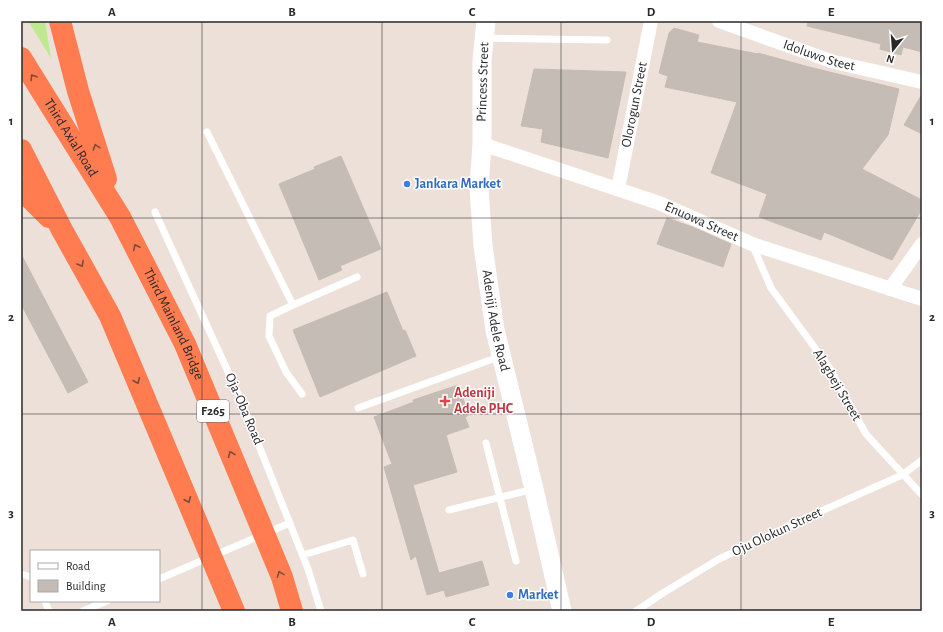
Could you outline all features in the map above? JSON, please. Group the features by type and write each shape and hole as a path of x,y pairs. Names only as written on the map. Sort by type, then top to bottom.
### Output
{"highway":[{"path":"60,21 78,91 118,214"},
{"name":"Third Axial Road","path":"21,58 118,214"},
{"path":"21,150 62,230 110,316 234,611"},
{"path":"21,189 62,230"},
{"name":"Third Mainland Bridge","path":"118,214 185,344 282,577 292,611"}],"street":[{"name":"Olorogun Street","path":"618,189 651,21"},
{"name":"Idoluwo Steet","path":"719,21 834,62 922,82"},
{"name":"Princess Street","path":"482,144 482,60 485,29"},
{"name":"Enuowa Street","path":"482,144 659,203 752,244 922,299"},
{"name":"Adeniji Adele Road","path":"482,144 479,188 483,246 494,330 534,489 562,611"},
{"path":"890,289 922,244"}],"lane":[{"path":"485,29 607,40"},
{"path":"207,132 293,305"},
{"name":"Oja-Oba Road","path":"155,212 240,398 303,555 321,611"},
{"name":"Alagbeji Street","path":"752,244 771,288 829,367 866,434 902,475 922,495"},
{"path":"302,394 286,372 269,336 270,316 357,277"},
{"path":"358,408 501,356"},
{"path":"486,443 516,561"},
{"name":"Oju Olokun Street","path":"636,611 719,559 902,475 922,460"},
{"path":"449,510 534,489"},
{"path":"160,579 290,523"},
{"path":"303,555 353,540 363,574"},
{"path":"83,611 105,602"}],"green space":[{"path":"28,21 45,21 51,58"}],"building":[{"path":"808,21 922,21 922,52 903,47 901,55 880,49 881,44 807,26"},
{"path":"674,28 699,35 697,42 758,53 899,89 888,135 862,169 922,200 922,209 892,260 824,232 821,240 759,217 767,194 711,173 737,102 665,87 668,76 659,73 669,33"},
{"path":"534,69 626,72 608,158 541,142 543,129 521,126"},
{"path":"922,94 922,134 904,125"},
{"path":"341,156 381,249 340,266 342,270 319,280 279,184"},
{"path":"667,218 695,228 731,244 723,267 657,244"},
{"path":"21,254 88,382 68,393 21,304"},
{"path":"387,292 403,331 405,330 416,356 320,397 293,330"},
{"path":"458,385 469,415 465,417 469,427 446,435 457,472 413,485 439,573 482,561 489,585 446,597 444,590 427,595 416,556 411,560 384,467 392,464 374,417 414,402 413,400"}],"place":[{"name":"Jankara Market","path":"407,184"},
{"name":"Adeniji Adele PHC","path":"445,401"},
{"name":"Market","path":"510,595"}]}
